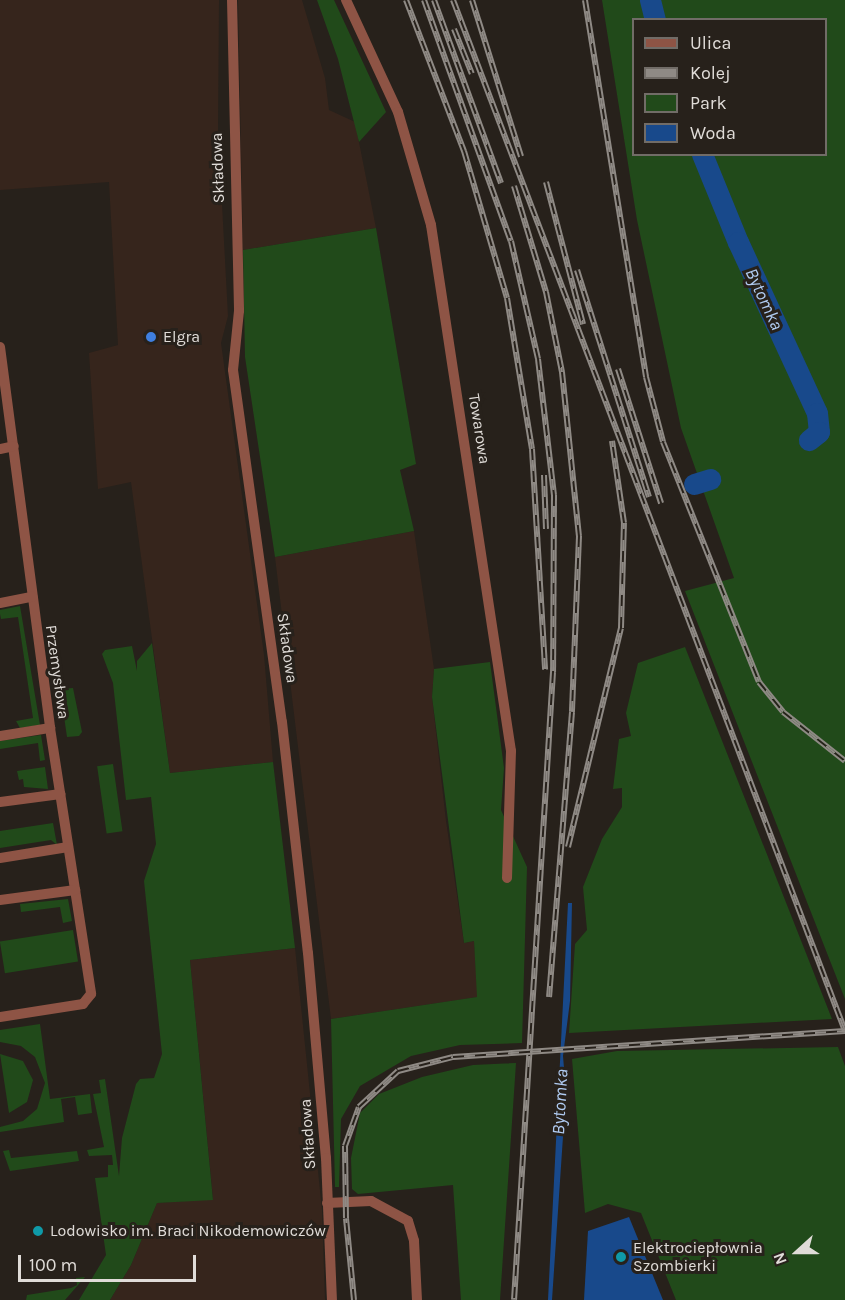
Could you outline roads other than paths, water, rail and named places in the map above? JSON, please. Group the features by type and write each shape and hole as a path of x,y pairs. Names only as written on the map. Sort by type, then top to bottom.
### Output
{"street":[{"name":"Składowa","path":"232,0 231,71 238,311 233,370 293,823 321,1098 332,1300"},
{"name":"Towarowa","path":"346,0 398,112 431,225 511,751 507,878"},
{"name":"Przemysłowa","path":"0,347 50,728 90,999 83,1004 0,1017"},
{"path":"0,449 14,446"},
{"path":"0,603 32,597"},
{"path":"0,736 50,728"},
{"path":"0,802 60,794"},
{"path":"0,858 68,847"},
{"path":"0,900 75,890"},
{"path":"327,1203 379,1203 408,1221 414,1241 417,1300"}],"water":[{"path":"568,903 572,903 570,1001 563,1056 566,1092 552,1300 548,1300"},
{"name":"Elektrociepłownia Szombierki","path":"629,1217 663,1300 584,1300 588,1231"}],"waterway":[{"name":"Bytomka","path":"650,0 654,18"},
{"name":"Bytomka","path":"703,156 738,242 817,413 819,432 809,440"},
{"name":"Bytomka","path":"694,484 710,479"}],"railway":[{"path":"406,0 464,151 507,298 532,449 545,670"},
{"path":"424,0 511,241 538,359 554,495 553,672 514,1300"},
{"path":"434,0 501,183"},
{"path":"453,0 845,1031"},
{"path":"472,0 521,156"},
{"path":"585,0 646,377 663,442 759,682 783,712 845,761"},
{"path":"454,29 472,74"},
{"path":"546,182 583,324"},
{"path":"514,186 546,292 562,372 579,536 572,712 549,997"},
{"path":"577,270 649,497"},
{"path":"618,369 661,503"},
{"path":"568,847 621,628 624,523 612,441"},
{"path":"544,475 546,529"},
{"path":"354,1300 346,1218 345,1146 359,1107 398,1071 453,1057 845,1031"}],"place":[{"name":"Elgra","path":"151,337"},
{"name":"Lodowisko im. Braci Nikodemowiczów","path":"38,1231"},
{"name":"Elektrociepłownia Szombierki","path":"621,1257"}]}
